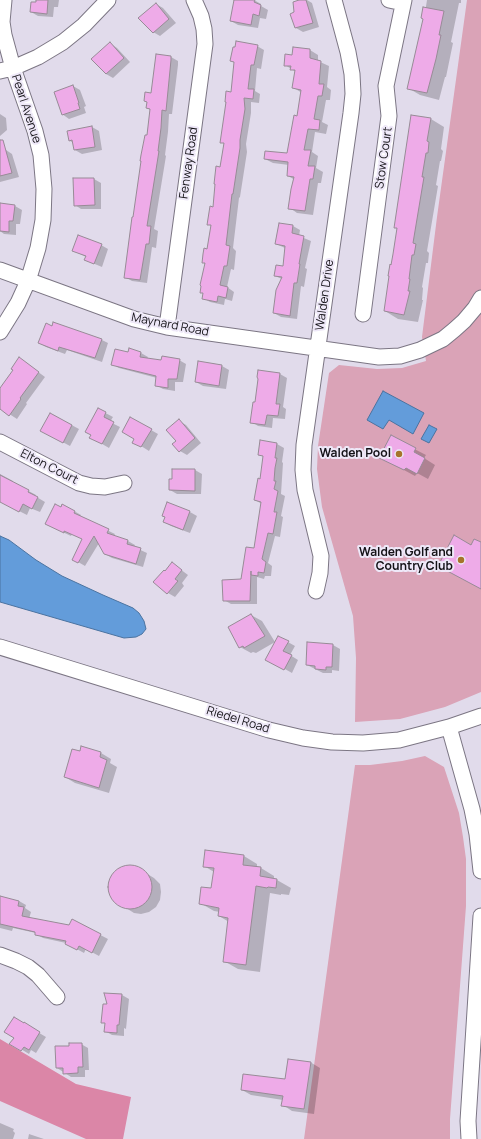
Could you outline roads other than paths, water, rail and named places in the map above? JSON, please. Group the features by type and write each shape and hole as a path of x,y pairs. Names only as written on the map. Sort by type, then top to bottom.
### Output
{"street":[{"name":"Pearl Avenue","path":"0,332 18,303 28,281 38,248 43,220 44,189 41,156 36,131 6,70 2,22 4,0"},
{"path":"6,70 38,57 64,42 84,25 108,0"},
{"name":"Fenway Road","path":"167,327 205,44 201,16 194,0"},
{"name":"Walden Drive","path":"316,591 320,573 320,556 318,541 309,511 305,490 303,470 304,445 353,94 352,74 338,1"},
{"name":"Stow Court","path":"363,314 389,116 386,86 399,1"},
{"name":"Maynard Road","path":"0,270 134,320 167,327 379,357 400,356 420,350 443,339 471,312 481,298"},
{"name":"Elton Court","path":"0,442 79,483 105,487 124,482"},
{"name":"Riedel Road","path":"0,647 269,730 303,738 332,742 363,743 399,740 449,727 481,716"},
{"path":"449,727 476,828 481,871"},
{"path":"469,1139 469,1113 481,916"},
{"path":"0,955 28,967 38,975 57,997"}],"water":[{"path":"383,391 424,413 413,434 389,420 383,429 367,420"},
{"path":"429,425 437,429 429,443 421,439"},
{"path":"0,536 9,540 36,560 62,576 133,608 139,613 144,621 146,629 142,634 136,637 124,638 0,602"}],"place":[{"name":"Walden Pool","path":"399,454"},
{"name":"Walden Golf and Country Club","path":"461,560"}]}
